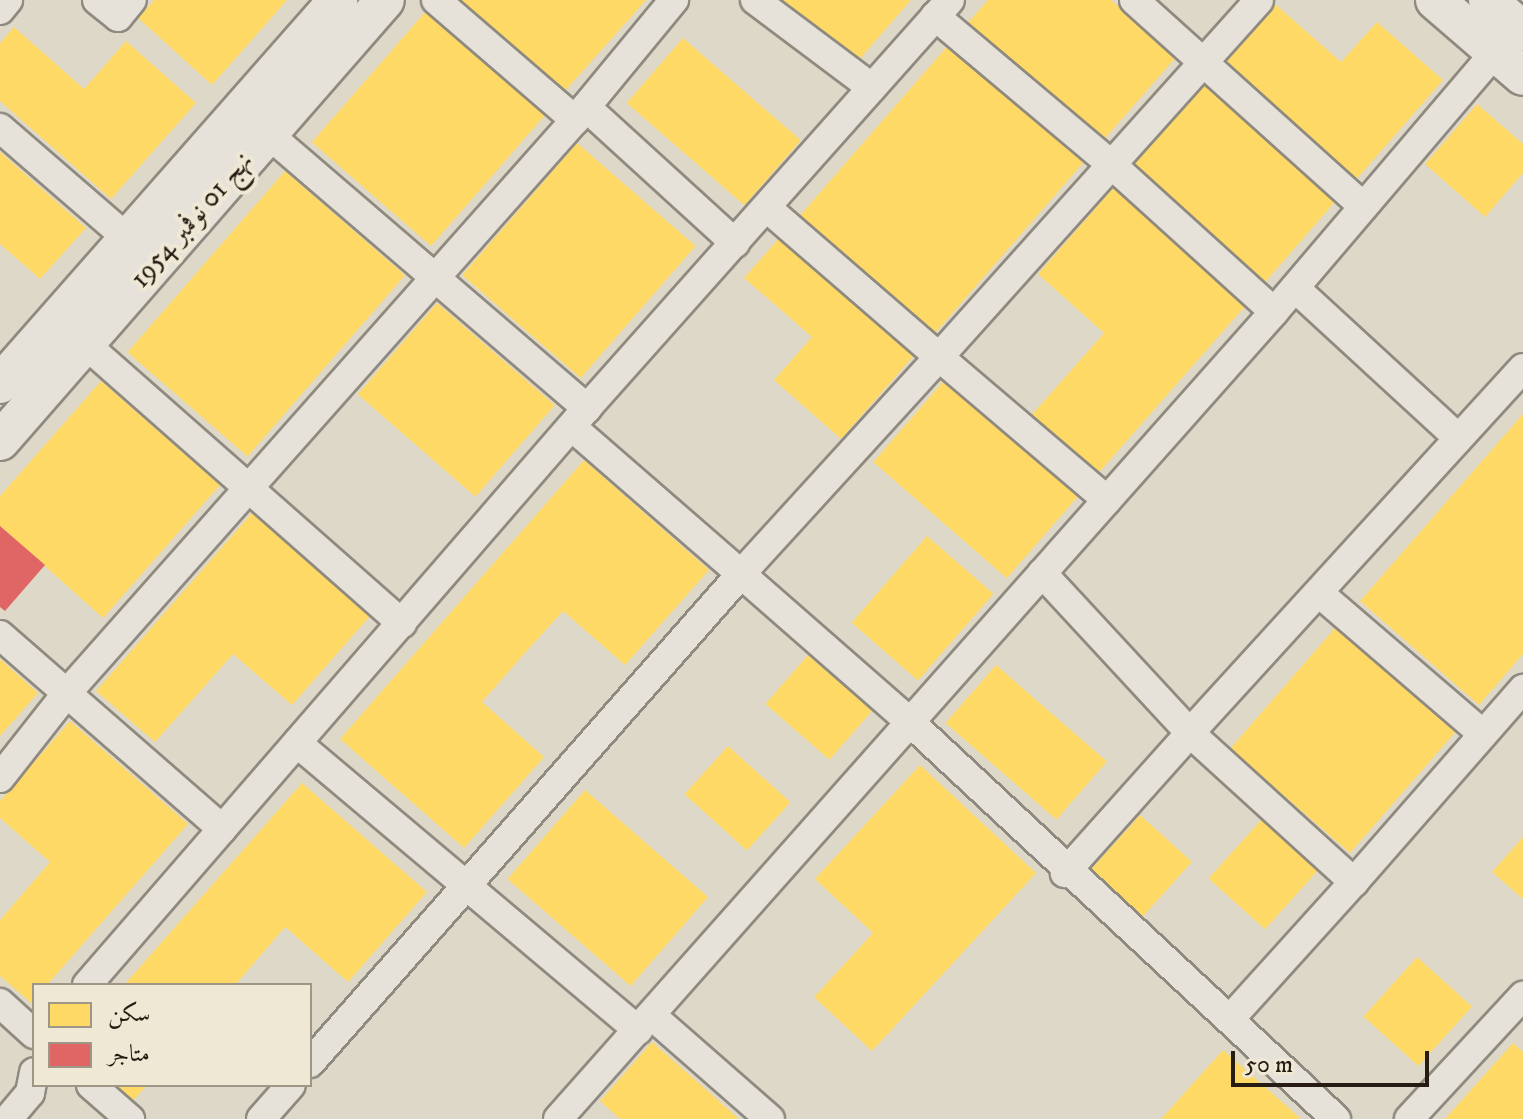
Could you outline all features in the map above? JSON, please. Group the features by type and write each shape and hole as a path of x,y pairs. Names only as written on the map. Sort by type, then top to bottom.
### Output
{"main road":[{"name":"نهج 01 نوفمبر 1954","path":"4,372 128,239 338,0"},
{"name":"نهج 01 نوفمبر 1954","path":"0,441 385,0"},
{"path":"1435,0 1514,53"},
{"path":"1488,0 1514,53"}],"street":[{"path":"0,10 8,0"},
{"path":"97,0 118,17 132,0"},
{"path":"436,0 580,113 735,243"},
{"path":"0,778 66,694 580,113 674,0"},
{"path":"755,0 872,88"},
{"path":"1134,0 1363,206"},
{"path":"312,1061 463,885 1259,0"},
{"path":"89,983 580,418 943,8 1274,312"},
{"path":"558,1119 1274,312 1363,206 1514,53"},
{"path":"0,128 128,239"},
{"path":"268,134 434,278 741,574 911,723 1065,873 1230,1019 1336,1119"},
{"path":"767,208 1107,500"},
{"path":"1295,288 1458,438"},
{"path":"84,343 251,485 402,623"},
{"path":"1065,873 1458,438 1521,375"},
{"path":"1042,573 1190,733 1354,882"},
{"path":"1319,593 1483,734"},
{"path":"0,635 222,829"},
{"path":"1230,1019 1523,689"},
{"path":"297,743 463,885 770,1119"},
{"path":"0,1003 32,1032"},
{"path":"1409,1119 1519,1008"},
{"path":"8,1119 30,1093 32,1082"},
{"path":"93,1087 130,1119"},
{"path":"261,1119 289,1087"}],"building: سكن":[{"path":"154,0 287,0 212,85 138,18"},
{"path":"461,0 646,0 565,91"},
{"path":"772,0 911,0 851,69"},
{"path":"988,0 1111,0 1176,57 1100,144 965,26"},
{"path":"1275,4 1341,62 1377,22 1443,80 1354,182 1220,66"},
{"path":"426,11 545,115 431,246 312,142"},
{"path":"14,27 84,89 126,41 196,103 111,199 0,101 0,43"},
{"path":"683,38 801,140 744,205 627,103"},
{"path":"950,43 1085,160 933,336 798,218"},
{"path":"1205,83 1338,198 1262,285 1130,170"},
{"path":"1477,104 1523,144 1523,173 1485,217 1425,164"},
{"path":"577,143 695,246 581,378 462,275"},
{"path":"0,152 86,228 40,279 0,244"},
{"path":"285,171 405,275 248,456 128,352"},
{"path":"1114,187 1247,304 1094,478 1028,419 1104,333 1038,274"},
{"path":"782,235 916,353 841,439 774,380 812,337 744,278"},
{"path":"437,303 555,405 475,497 358,394"},
{"path":"948,376 1082,492 1007,578 873,462"},
{"path":"101,381 220,485 103,618 0,526 0,496"},
{"path":"1523,414 1523,654 1479,705 1360,601"},
{"path":"584,460 709,570 625,665 563,611 524,654 482,702 544,757 464,848 340,739"},
{"path":"252,513 370,616 292,705 233,654 155,742 96,691"},
{"path":"927,536 993,594 918,681 852,623"},
{"path":"1335,628 1455,732 1350,853 1230,749"},
{"path":"808,655 872,711 830,760 765,704"},
{"path":"0,659 38,693 0,736"},
{"path":"996,665 1107,761 1056,820 945,723"},
{"path":"70,721 188,824 49,983 32,983 31,1003 0,976 0,920 50,862 0,818 0,801"},
{"path":"728,746 790,802 747,851 685,794"},
{"path":"920,765 1036,873 872,1051 814,997 873,933 815,879"},
{"path":"302,783 427,892 348,982 285,927 237,983 126,983"},
{"path":"585,790 708,897 631,986 508,879"},
{"path":"1140,815 1192,862 1140,920 1088,873"},
{"path":"1262,819 1318,870 1265,929 1208,878"},
{"path":"1523,837 1523,899 1492,872"},
{"path":"1417,957 1472,1007 1418,1066 1363,1016"},
{"path":"652,1042 739,1119 620,1119 600,1101"},
{"path":"1513,1043 1523,1052 1523,1119 1445,1119"},
{"path":"1223,1050 1282,1102 1301,1119 1161,1119"},
{"path":"115,1087 145,1087 132,1102"}],"building: متاجر":[{"path":"0,526 45,565 5,611 0,607"}]}
